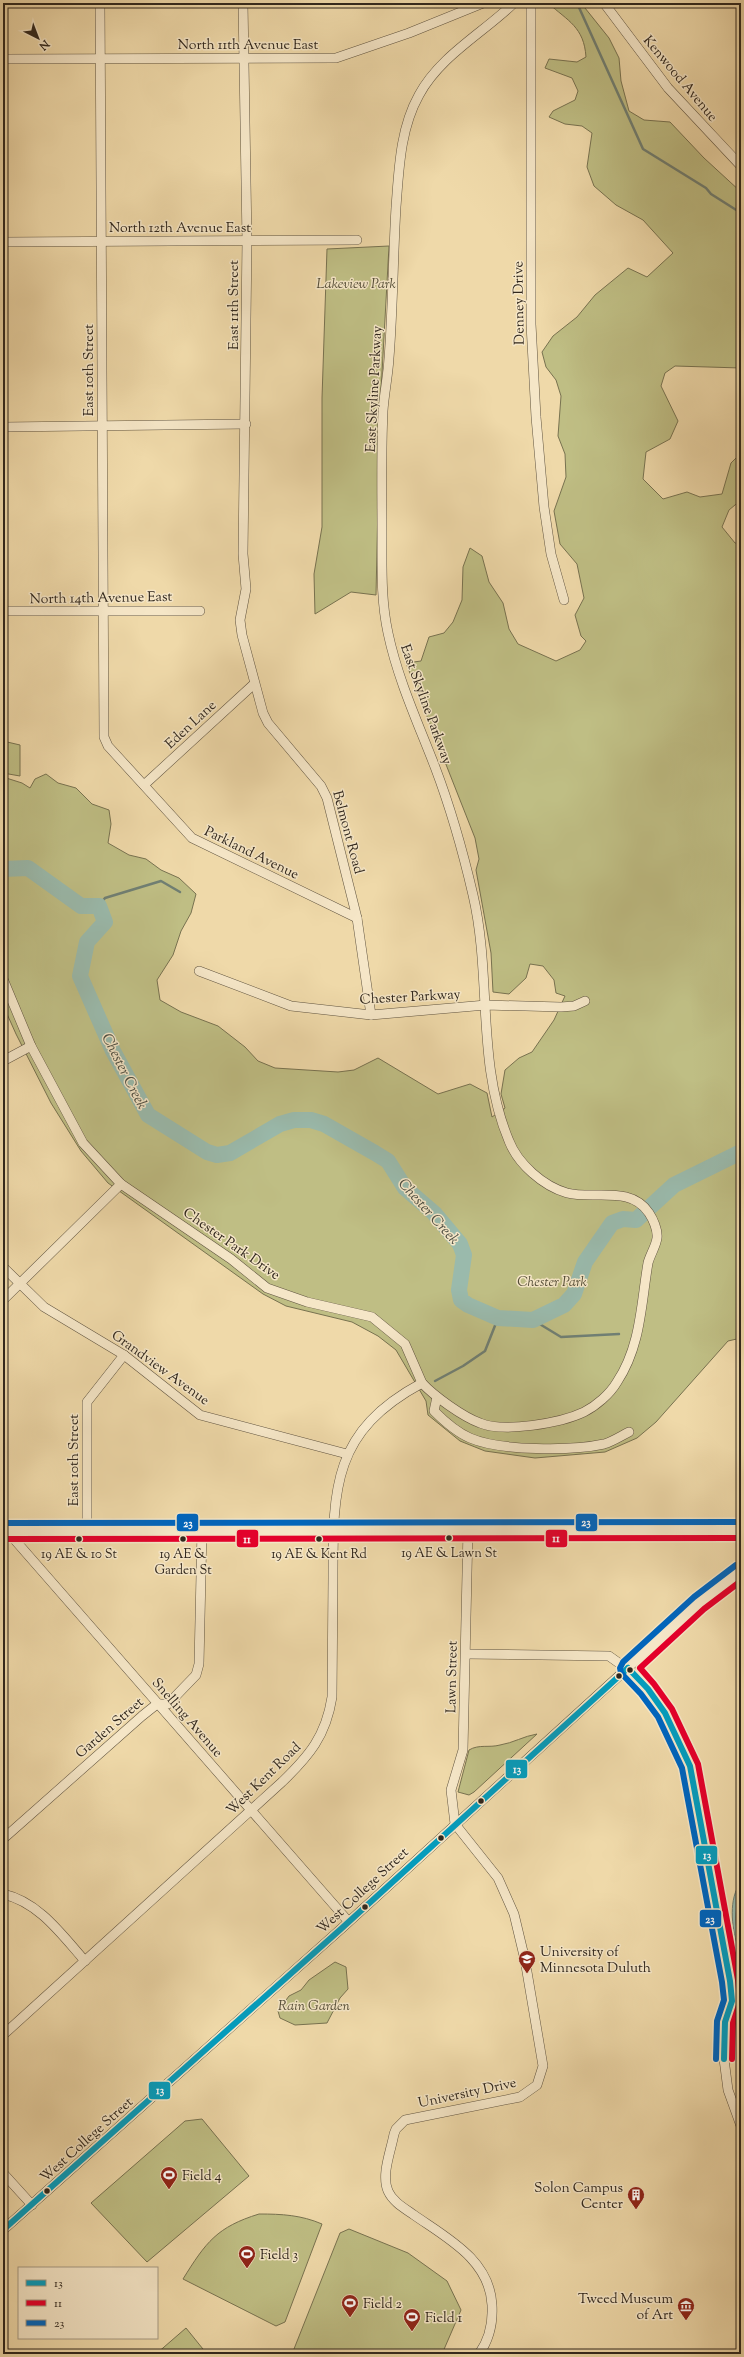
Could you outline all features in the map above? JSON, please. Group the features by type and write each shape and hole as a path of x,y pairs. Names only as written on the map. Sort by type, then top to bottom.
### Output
{"street":[{"name":"East 10th Street","path":"100,3 103,242 102,427 104,737"},
{"name":"East 11th Street","path":"243,3 247,241 246,424 243,554 246,589 243,606"},
{"name":"North 11th Avenue East","path":"3,58 100,57 243,60 336,58 409,34 483,3"},
{"name":"East Skyline Parkway","path":"514,3 448,59 428,80 417,97 403,132 394,236 389,359 383,411 382,570 385,618 400,677 436,769 462,851 474,900 486,1005 488,1067 510,1144 524,1164 541,1180 562,1192 589,1197 622,1195 641,1204 649,1214 656,1233"},
{"name":"Denney Drive","path":"531,3 531,324 544,506 551,554 564,600"},
{"name":"Kenwood Avenue","path":"604,3 668,88 741,166"},
{"name":"North 12th Avenue East","path":"3,242 357,240"},
{"path":"3,427 102,427 246,424"},
{"name":"Belmont Road","path":"243,606 240,620 242,635 263,714 268,723 321,786 327,798 357,918 371,1015"},
{"name":"North 14th Avenue East","path":"3,611 200,611"},
{"name":"Eden Lane","path":"144,785 254,684"},
{"name":"Parkland Avenue","path":"104,737 108,746 192,838 357,918"},
{"name":"Chester Parkway","path":"199,971 291,1006 371,1015 486,1005 561,1007 574,1006 585,1001"},
{"name":"Chester Park Drive","path":"3,979 31,1046 83,1143 121,1184 231,1259 267,1288 307,1302 372,1317 405,1344 422,1383 436,1397 481,1424 507,1427 568,1418 588,1410 616,1385 637,1339 649,1258 657,1237 656,1233"},
{"path":"3,1061 31,1046"},
{"path":"3,1300 121,1184"},
{"name":"Grandview Avenue","path":"3,1267 44,1306 124,1355 200,1415 347,1454"},
{"name":"East 10th Street","path":"87,1530 87,1402 124,1355"},
{"name":"West Kent Road","path":"3,2035 251,1811 305,1760 320,1738 329,1717 332,1697 334,1530 336,1491 347,1454 368,1423 401,1394 422,1383"},
{"path":"436,1397 434,1411 450,1426 472,1439 501,1446 568,1448 604,1444 629,1432"},
{"path":"5,1531 202,1529 741,1530"},
{"name":"Garden Street","path":"3,1839 157,1704 168,1704 196,1675 200,1653 202,1529"},
{"name":"Lawn Street","path":"455,1824 451,1790 463,1750 468,1529"},
{"name":"Snelling Avenue","path":"5,1531 348,1921"},
{"name":"West College Street","path":"3,2230 700,1603 741,1571"},
{"path":"466,1654 609,1656 628,1668 637,1676 656,1700 682,1745 690,1766 726,1953"},
{"name":"University Drive","path":"455,1824 498,1878 514,1914 525,1960 543,2066 537,2084 520,2097 405,2120 394,2134 386,2171 386,2184 388,2191 399,2205 462,2248 473,2260 485,2278 492,2303 492,2315 487,2338 479,2354"},
{"path":"3,1894 23,1901 35,1908 85,1961"},
{"path":"730,1981 732,2000 723,2036 724,2059 728,2090 741,2126"},
{"path":"3,2173 32,2205"}],"green space":[{"name":"Chester Park","path":"548,3 581,3 609,38 619,58 621,81 629,111 644,120 670,122 704,158 741,192 741,368 675,366 665,373 661,386 678,421 670,439 646,452 643,479 663,499 687,492 700,497 722,494 731,463 741,453 741,500 729,510 722,527 735,543 741,544 741,1338 728,1341 656,1422 637,1438 605,1452 535,1458 485,1451 460,1441 428,1415 426,1401 396,1350 378,1336 352,1322 286,1306 263,1294 108,1183 81,1151 51,1103 3,1005 3,777 22,783 30,788 35,779 46,774 58,783 76,788 92,804 109,810 111,824 108,843 129,855 146,859 161,870 179,878 196,894 191,913 181,931 173,955 157,980 160,1000 181,1012 218,1026 245,1047 258,1061 275,1068 338,1072 354,1070 378,1058 438,1094 470,1084 487,1093 492,1117 505,1108 501,1094 505,1070 519,1058 532,1052 554,1020 565,996 556,993 554,980 543,966 530,964 526,978 509,994 493,992 491,953 476,870 479,859 475,838 406,663 421,661 429,637 444,633 453,622 462,600 463,567 470,548 482,556 489,582 503,603 509,629 518,644 556,661 580,650 586,641 581,636 575,615 584,598 577,564 560,544 554,511 566,477 565,454 558,436 561,396 556,380 546,367 542,352 553,336 577,317 595,295 628,268 647,277 673,253 643,220 616,205 594,186 587,167 592,133 582,126 565,124 549,117 553,111 575,100 578,91 572,78 545,68 549,59 577,62 586,57 585,47 578,31 568,20"},
{"name":"Lakeview Park","path":"389,246 380,410 376,595 351,592 315,614 314,574 322,527 322,398 327,249"},
{"path":"3,741 20,745 20,776 3,773"},
{"path":"537,1734 474,1792 469,1795 458,1792 469,1750 477,1747 505,1744"},
{"name":"Rain Garden","path":"335,1962 346,1967 348,1989 340,1998 327,2023 295,2025 280,2018 278,2011 289,1996 301,1990 309,1980"},
{"name":"Field 4","path":"202,2119 249,2176 147,2262 91,2203 185,2121"},
{"name":"Field 3","path":"259,2214 291,2216 322,2224 285,2322 276,2326 183,2279 199,2255 214,2238 233,2224"},
{"name":"Field 2","path":"349,2229 408,2253 447,2281 461,2310 442,2354 292,2354 340,2233"},
{"path":"186,2328 207,2354 156,2354"}],"water":[{"path":"741,1882 741,1939 737,1945 732,1913 734,1896"}],"waterway":[{"path":"577,3 643,149 706,188 711,194 741,213"},
{"name":"Chester Creek","path":"3,869 28,868 81,906 99,906 105,922 87,942 80,976 113,1051 148,1115 207,1152 217,1155 230,1153 280,1124 294,1120 311,1120 324,1124 375,1153 388,1161 405,1188 434,1213 460,1244 464,1255 459,1290 461,1300 468,1305 498,1318 533,1320 564,1305 574,1294 585,1262 612,1223 623,1219 636,1220 674,1185 741,1152"},
{"path":"99,906 105,898 161,881 180,892"},
{"path":"435,1381 463,1366 485,1351 498,1318"},
{"path":"533,1320 561,1337 619,1334"}],"tunnel":[{"path":"726,1953 730,1981"}],"transit line":[{"name":"23","path":"3,1523 741,1522"},
{"name":"11","path":"3,1539 741,1538"},
{"name":"23","path":"716,2059 717,2021 724,2000 722,1982 682,1768 658,1717 641,1694 621,1673 620,1668 623,1662 694,1597 736,1565"},
{"name":"11","path":"732,2059 733,2023 740,2002 738,1980 698,1764 672,1709 640,1668 704,1609 741,1581"},
{"name":"13","path":"628,1668 648,1689 665,1713 690,1766 730,1981 732,2001 725,2022 724,2059"},
{"name":"13","path":"3,2230 342,1928 628,1668"}],"place":[{"name":"19 AE & Lawn St","path":"449,1538"},
{"name":"19 AE & 10 St","path":"79,1539"},
{"name":"19 AE & Garden St","path":"183,1539"},
{"name":"19 AE & Kent Rd","path":"319,1539"},
{"name":"University of Minnesota Duluth","path":"527,1974"},
{"name":"Field 4","path":"169,2190"},
{"name":"Solon Campus Center","path":"636,2210"},
{"name":"Field 3","path":"247,2269"},
{"name":"Field 2","path":"350,2318"},
{"name":"Tweed Museum of Art","path":"686,2321"},
{"name":"Field 1","path":"412,2332"}]}
